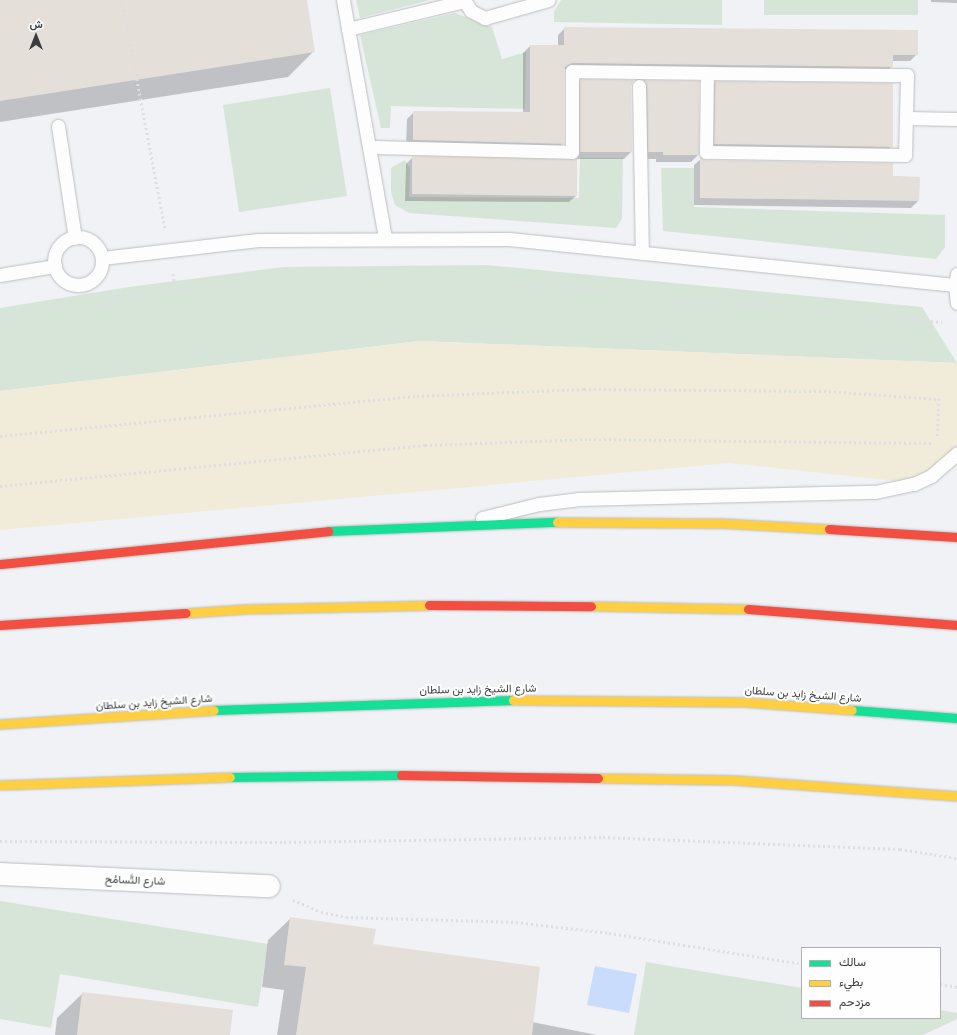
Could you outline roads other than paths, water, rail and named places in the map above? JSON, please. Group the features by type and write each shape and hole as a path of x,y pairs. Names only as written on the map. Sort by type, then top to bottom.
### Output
{"main road":[{"path":"0,564 335,530 463,524 590,521 719,523 957,537"},
{"path":"0,625 245,609 489,604 743,609 957,625"},
{"name":"شارع الشيخ زايد بن سلطان","path":"0,724 248,708 495,700 745,702 957,718"},
{"path":"0,785 255,776 413,775 734,780 957,796"}],"street":[{"name":"شارع التَّسامُح","path":"0,874 269,886"}],"lane":[{"path":"343,0 385,238"},
{"path":"348,29 464,1 471,11 485,18 548,0"},
{"path":"370,147 572,152 572,71 907,75 905,155 706,152 707,73"},
{"path":"639,86 642,253"},
{"path":"906,118 957,119"},
{"path":"58,126 74,238"},
{"path":"74,238 88,239 100,251 102,258 99,274 86,284 78,285 63,280 55,266 54,258 60,245 74,238"},
{"path":"102,258 258,240 385,238 509,239 642,253 956,280 957,303"},
{"path":"0,275 55,266"},
{"path":"463,524 508,510 578,499 875,492 895,489 930,476 957,453"}],"water":[{"path":"595,966 637,974 629,1013 587,1005"}]}
